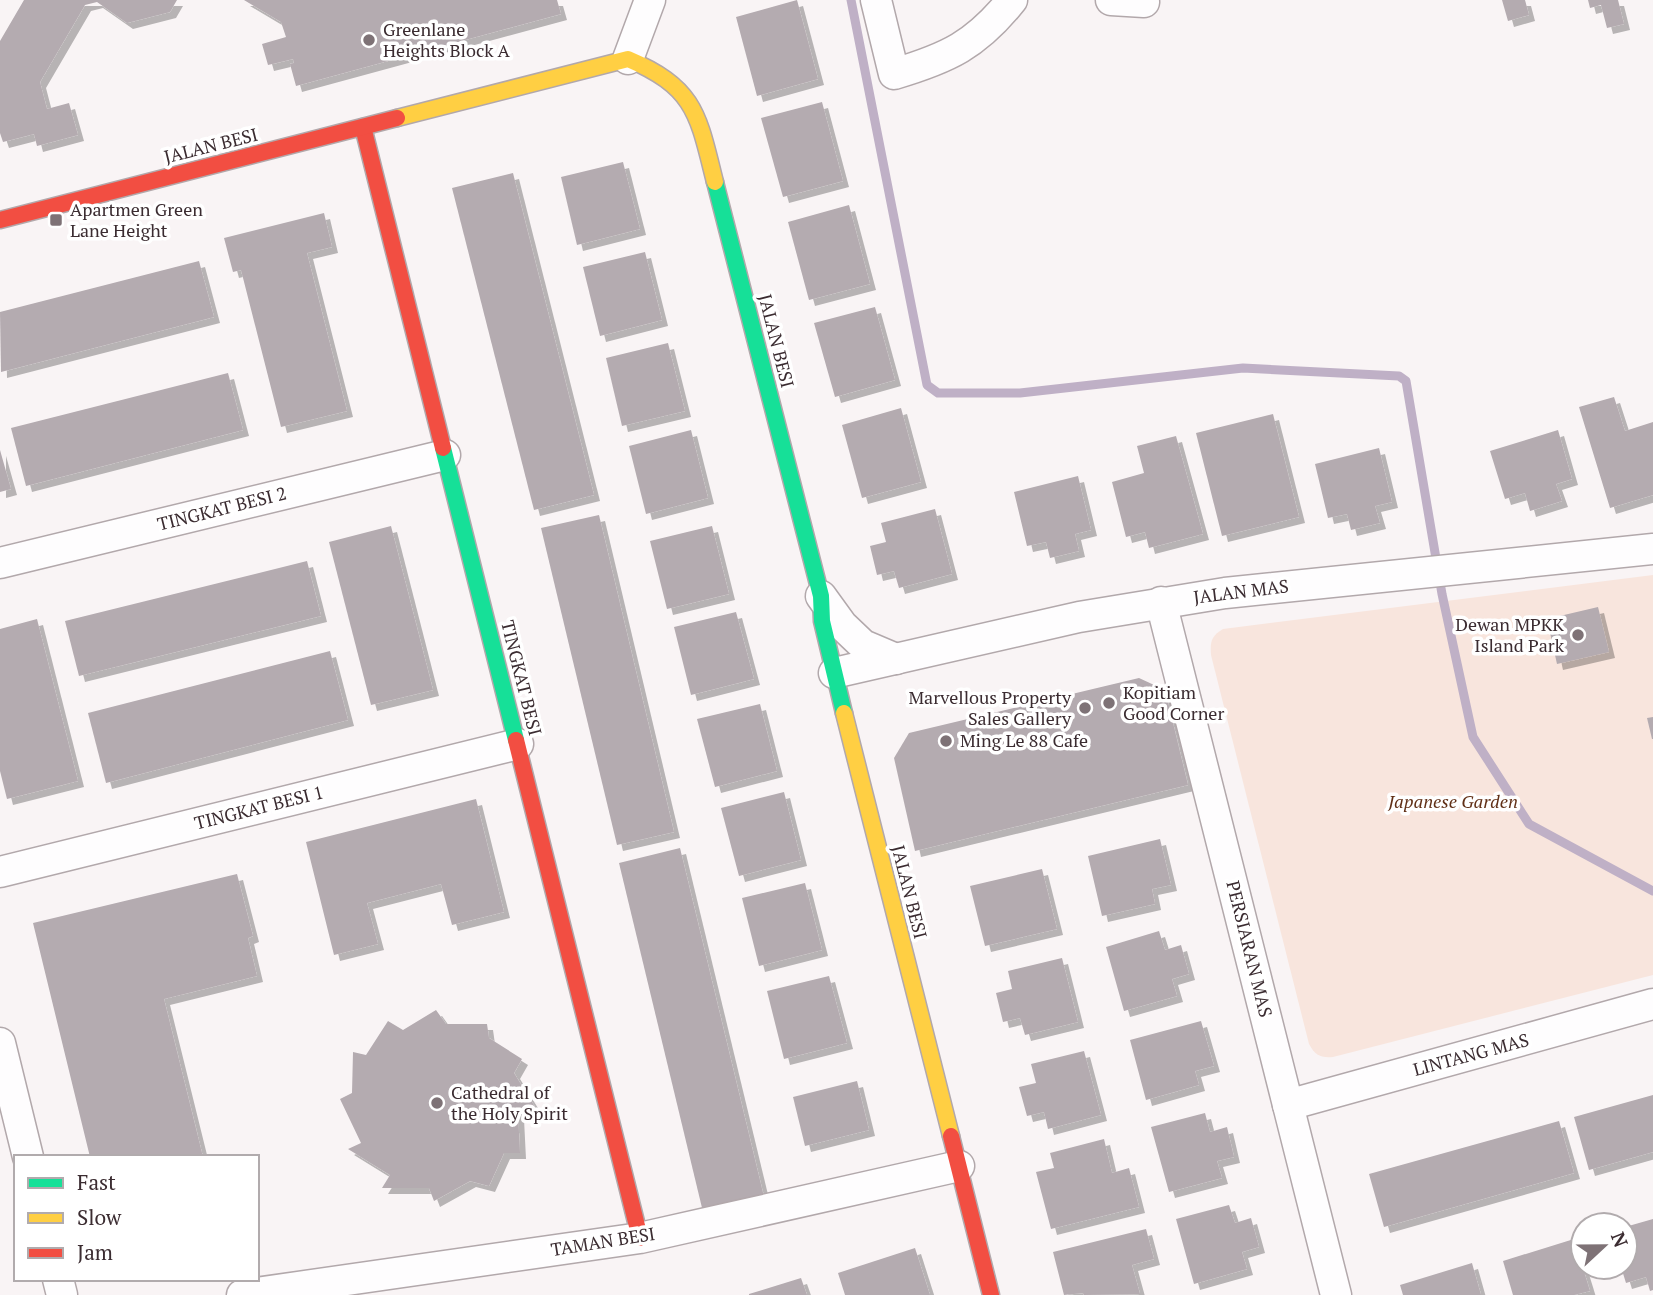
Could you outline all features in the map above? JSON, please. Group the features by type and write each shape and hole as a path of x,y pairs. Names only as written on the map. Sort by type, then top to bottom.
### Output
{"street":[{"path":"628,59 650,0"},
{"path":"876,0 894,74 956,52 996,19 1012,0"},
{"path":"1111,0 1144,2"},
{"name":"JALAN BESI","path":"0,220 628,59 658,71 676,85 693,106 701,127 821,596 822,621 834,673 991,1295"},
{"name":"TINGKAT BESI","path":"363,127 640,1238"},
{"name":"TINGKAT BESI 2","path":"0,564 445,455"},
{"name":"JALAN MAS","path":"834,673 1079,617 1161,602 1653,549"},
{"path":"821,596 842,625 863,645 896,659"},
{"name":"PERSIARAN MAS","path":"1161,602 1336,1295"},
{"name":"TINGKAT BESI 1","path":"0,872 518,744"},
{"name":"LINTANG MAS","path":"1288,1105 1653,1004"},
{"path":"0,1043 28,1155"},
{"name":"TAMAN BESI","path":"242,1295 640,1238 959,1166"}],"green space":[{"name":"Japanese Garden","path":"1653,575 1653,975 1333,1057 1316,1053 1309,1044 1211,655 1211,643 1216,634 1223,629"}],"building":[{"path":"24,0 177,0 170,12 127,23 97,2 85,5 40,82 47,109 69,103 78,135 37,146 34,134 3,142 0,133 0,41"},
{"name":"Greenlane Heights Block A","path":"244,0 557,0 561,14 296,86 290,64 294,63 293,59 268,65 262,44 286,37 281,22"},
{"path":"797,0 818,79 757,96 736,17"},
{"path":"1502,0 1525,0 1529,15 1508,21"},
{"path":"1588,0 1618,0 1624,24 1607,28 1601,5 1590,8"},
{"path":"822,102 843,181 783,197 761,118"},
{"path":"623,162 640,229 577,245 561,177"},
{"path":"513,173 594,495 534,510 452,188"},
{"path":"849,205 870,284 809,300 788,222"},
{"path":"324,213 332,247 307,253 347,411 281,427 241,270 233,272 224,238"},
{"path":"645,252 662,320 600,336 583,267"},
{"path":"199,261 214,317 1,372 0,312"},
{"path":"875,307 895,380 835,397 814,323"},
{"path":"668,343 685,411 622,426 606,358"},
{"path":"228,373 243,430 26,486 11,428"},
{"path":"1614,397 1625,431 1653,422 1653,495 1610,508 1579,407"},
{"path":"901,408 921,482 862,498 842,425"},
{"path":"1273,414 1299,517 1222,536 1196,433"},
{"path":"691,430 708,498 646,514 629,446"},
{"path":"1558,430 1572,479 1556,484 1562,501 1530,511 1525,493 1505,499 1490,451"},
{"path":"1176,436 1203,534 1149,548 1145,532 1126,537 1112,482 1144,473 1137,446"},
{"path":"1379,448 1392,502 1375,506 1380,523 1351,530 1347,514 1328,518 1315,464"},
{"path":"0,450 11,489 0,492"},
{"path":"1078,476 1091,530 1075,534 1079,551 1050,558 1046,542 1027,546 1014,492"},
{"path":"935,509 952,574 899,588 894,571 877,575 870,546 886,542 881,523"},
{"path":"599,515 674,832 617,845 541,528"},
{"path":"391,526 433,690 371,705 329,542"},
{"path":"712,526 729,594 667,609 650,541"},
{"path":"307,561 321,616 79,676 65,621"},
{"name":"Dewan MPKK Island Park","path":"1598,607 1609,652 1557,664 1547,619"},
{"path":"736,612 754,679 691,695 674,627"},
{"path":"37,619 78,781 7,799 0,771 0,629"},
{"path":"330,651 348,720 106,783 88,713"},
{"path":"1139,678 1165,690 1188,785 915,851 894,758 909,733"},
{"path":"760,704 777,771 715,787 697,719"},
{"path":"1653,717 1653,739 1652,739 1647,718"},
{"path":"784,792 801,860 739,876 721,808"},
{"path":"476,799 504,912 452,925 441,884 367,903 378,944 334,955 306,842"},
{"path":"1160,839 1171,885 1152,889 1155,904 1102,916 1088,856"},
{"path":"680,848 764,1197 703,1212 619,863"},
{"path":"1042,869 1057,929 985,946 970,886"},
{"path":"237,874 253,936 248,938 257,976 164,999 203,1155 90,1155 33,923"},
{"path":"805,883 822,950 759,966 742,898"},
{"path":"1159,931 1165,950 1181,945 1189,974 1172,979 1177,996 1124,1011 1106,947"},
{"path":"1062,958 1078,1022 1025,1035 1020,1018 1003,1022 996,993 1012,989 1008,971"},
{"path":"829,976 847,1043 784,1059 767,991"},
{"name":"Cathedral of the Holy Spirit","path":"436,1010 446,1024 487,1024 489,1038 522,1059 514,1073 535,1107 518,1113 520,1153 504,1153 489,1186 470,1181 434,1201 429,1188 382,1188 390,1175 348,1149 361,1143 340,1099 352,1093 353,1052 366,1055 388,1021 403,1030"},
{"path":"1201,1021 1214,1066 1195,1071 1199,1085 1146,1100 1130,1040"},
{"path":"1084,1051 1101,1115 1048,1129 1044,1112 1027,1116 1019,1087 1036,1083 1031,1064"},
{"path":"857,1081 869,1130 805,1146 793,1097"},
{"path":"1653,1095 1653,1152 1589,1170 1574,1117"},
{"path":"1205,1113 1210,1132 1227,1127 1234,1157 1217,1161 1222,1178 1169,1192 1151,1127"},
{"path":"1559,1121 1574,1173 1384,1227 1369,1174"},
{"path":"1104,1139 1112,1173 1129,1168 1139,1207 1051,1229 1036,1172 1054,1168 1050,1153"},
{"path":"1229,1205 1235,1223 1251,1218 1259,1247 1242,1252 1247,1269 1194,1284 1176,1219"},
{"path":"1653,1219 1653,1290 1650,1291 1646,1277 1639,1279 1639,1223"},
{"path":"1146,1229 1154,1259 1132,1265 1140,1294 1064,1295 1053,1252"},
{"path":"1569,1241 1569,1281 1587,1281 1590,1291 1574,1295 1513,1295 1503,1261"},
{"path":"915,1248 930,1295 845,1295 838,1273"},
{"path":"1472,1263 1481,1295 1403,1295 1400,1285"},
{"path":"801,1278 807,1295 749,1295 749,1294"}],"waterway":[{"path":"851,0 927,385 938,393 1020,393 1243,368 1399,376 1406,381 1442,594 1473,737 1529,824 1653,891"}],"traffic: fast":[{"path":"715,182 821,596 822,621 844,713"},
{"path":"443,448 516,740"}],"traffic: slow":[{"path":"397,118 628,59 668,81 691,106 704,139 715,182"},
{"path":"844,713 951,1136"}],"traffic: jam":[{"path":"0,220 397,118"},
{"path":"363,127 443,448"},
{"path":"516,740 640,1238"},
{"path":"951,1136 991,1295"}],"place":[{"name":"Greenlane Heights Block A","path":"369,40"},
{"name":"Apartmen Green Lane Height","path":"56,220"},
{"name":"Dewan MPKK Island Park","path":"1578,635"},
{"name":"Kopitiam Good Corner","path":"1109,703"},
{"name":"Marvellous Property Sales Gallery","path":"1085,708"},
{"name":"Ming Le 88 Cafe","path":"946,741"},
{"name":"Cathedral of the Holy Spirit","path":"437,1103"}]}
